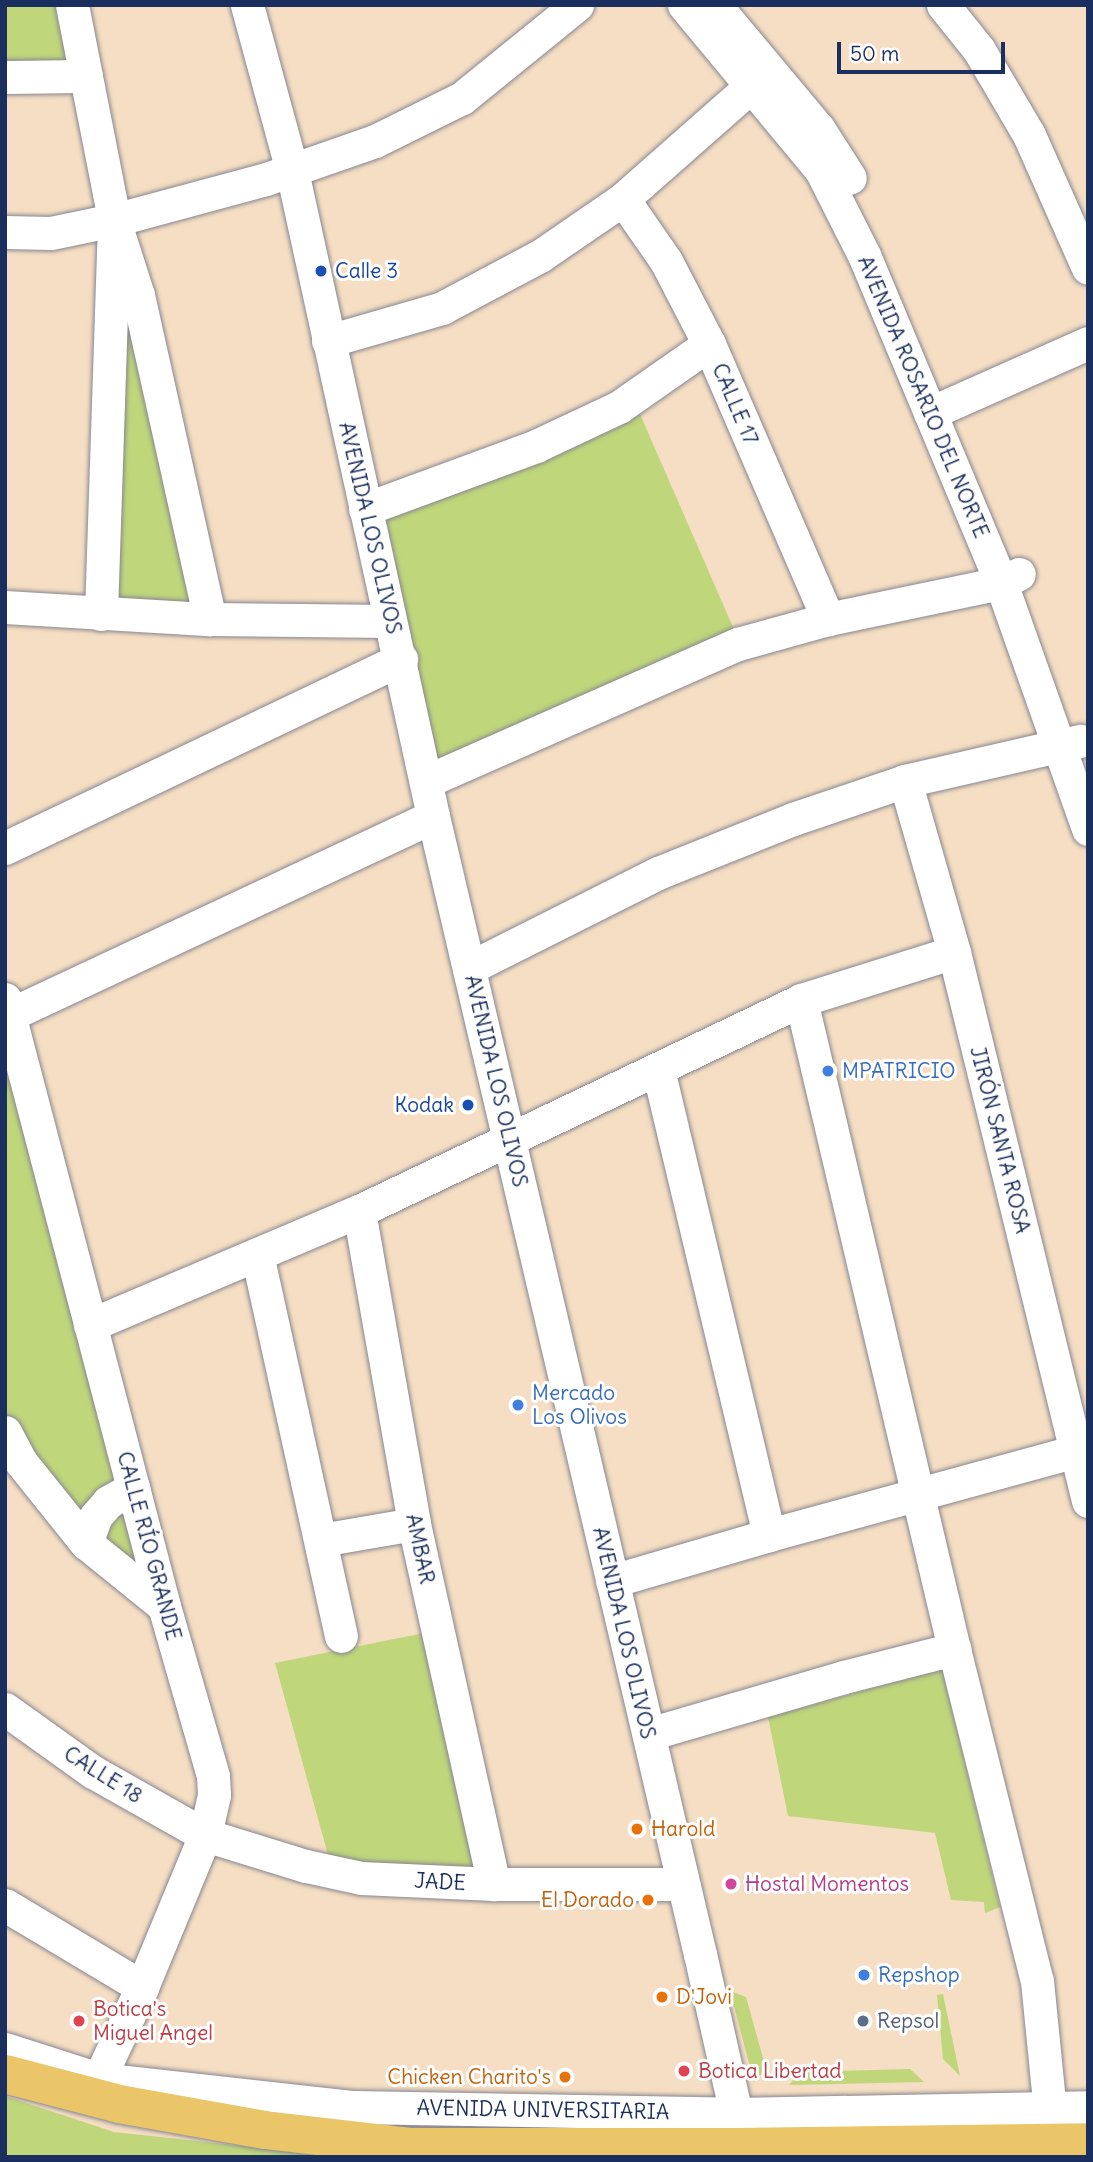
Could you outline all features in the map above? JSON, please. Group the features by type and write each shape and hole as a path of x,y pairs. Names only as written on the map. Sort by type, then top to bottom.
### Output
{"main road":[{"name":"AVENIDA UNIVERSITARIA","path":"5,2074 119,2104 265,2130 412,2147 1064,2130"}],"street":[{"path":"72,5 114,220 138,295 210,619"},
{"path":"5,232 51,233 114,220 292,171 375,141 462,98 577,5"},
{"name":"AVENIDA ROSARIO DEL NORTE","path":"684,5 760,78 818,128 844,167 867,213 939,409 1011,578 1076,750 1088,829"},
{"name":"AVENIDA ROSARIO DEL NORTE","path":"715,5 760,78"},
{"path":"943,5 979,50 1029,135 1088,268"},
{"name":"AVENIDA LOS OLIVOS","path":"251,7 292,171 327,341 390,621 401,659 433,816 649,1734 738,2139"},
{"path":"5,77 86,76"},
{"path":"327,341 442,308 540,256 623,199 760,78"},
{"name":"CALLE 17","path":"623,199 666,261 709,344 828,619"},
{"path":"101,614 114,220"},
{"path":"939,409 1088,343"},
{"path":"365,509 548,441 619,407 709,344"},
{"path":"427,781 726,648 828,619 1011,578"},
{"path":"5,607 210,619 390,621"},
{"path":"5,848 401,659"},
{"path":"470,968 658,873 793,819 905,781 1076,750"},
{"name":"JIRÓN SANTA ROSA","path":"905,781 954,952 1082,1450 1088,1501"},
{"path":"7,1007 433,816"},
{"path":"90,1325 359,1211 801,1000 954,952"},
{"path":"801,1000 920,1495 954,1650 1037,1981 1064,2130"},
{"name":"CALLE RÍO GRANDE","path":"7,1007 164,1606 213,1776 214,1795 205,1835 142,1987 99,2079"},
{"path":"658,1069 769,1535"},
{"name":"AMBAR","path":"359,1211 414,1524 494,1884"},
{"path":"257,1254 341,1636"},
{"path":"5,1432 21,1462 86,1543 164,1606"},
{"path":"612,1581 769,1535 1082,1450"},
{"path":"86,1543 96,1516 108,1502 133,1488"},
{"path":"321,1540 414,1524"},
{"path":"649,1734 844,1677 954,1650"},
{"name":"CALLE 18","path":"5,1709 93,1772 205,1835"},
{"name":"JADE","path":"205,1835 306,1866 361,1878 494,1884 681,1884"},
{"path":"5,1905 142,1987"},
{"name":"AVENIDA UNIVERSITARIA","path":"5,2049 99,2079 353,2107 738,2139"},
{"name":"AVENIDA UNIVERSITARIA","path":"1064,2130 1088,2107"}],"green space":[{"path":"5,5 62,5 75,70 5,72"},
{"path":"118,298 134,302 204,611 109,606"},
{"path":"636,405 736,634 454,764 436,758 383,511"},
{"path":"5,1024 151,1582 85,1529 26,1455 5,1411"},
{"path":"429,1632 483,1875 330,1862 275,1663"},
{"path":"942,1669 1000,1907 985,1913 984,1902 951,1900 935,1833 788,1816 768,1717"},
{"path":"730,1991 746,1997 766,2069 754,2082"},
{"path":"943,1994 960,2076 943,2059 937,1995"},
{"path":"910,2069 924,2082 789,2085 800,2072"},
{"path":"5,2096 114,2132 344,2157 5,2157"}],"place":[{"name":"Calle 3","path":"321,271"},
{"name":"MPATRICIO","path":"828,1071"},
{"name":"Kodak","path":"468,1105"},
{"name":"Mercado Los Olivos","path":"518,1405"},
{"name":"Harold","path":"637,1829"},
{"name":"Hostal Momentos","path":"731,1884"},
{"name":"El Dorado","path":"648,1900"},
{"name":"Repshop","path":"864,1975"},
{"name":"D'Jovi","path":"662,1997"},
{"name":"Botica's Miguel Angel","path":"79,2021"},
{"name":"Repsol","path":"863,2021"},
{"name":"Botica Libertad","path":"684,2071"},
{"name":"Chicken Charito's","path":"565,2077"}]}
